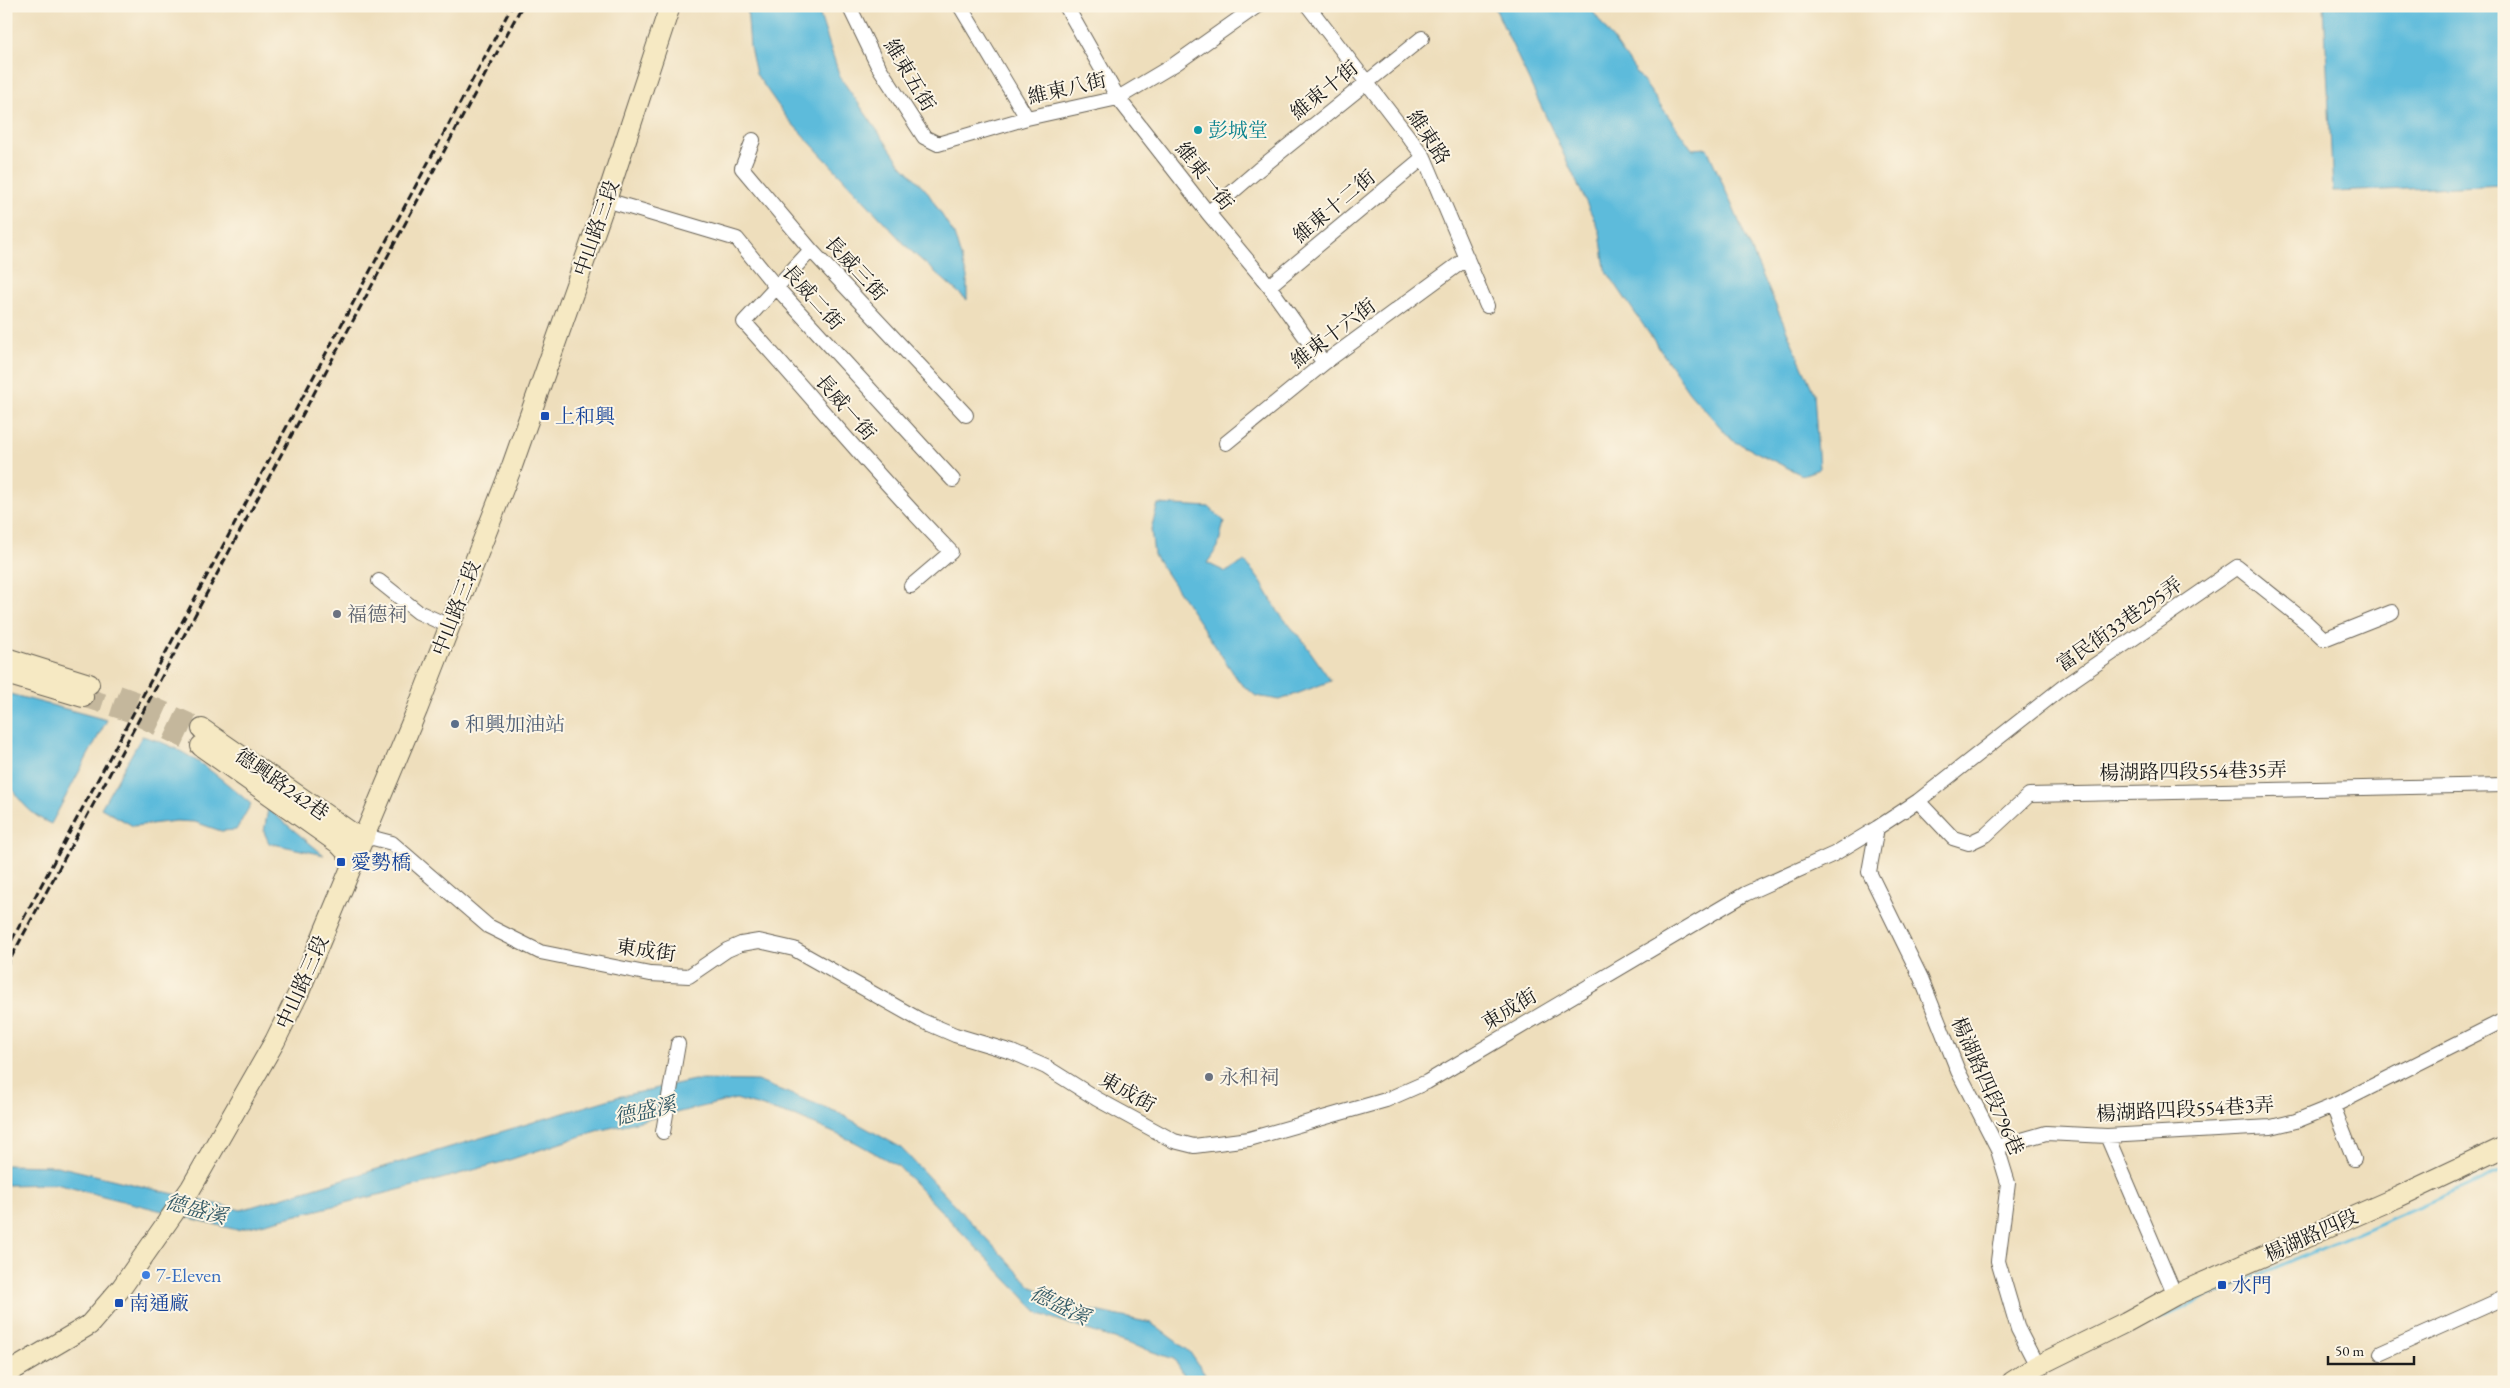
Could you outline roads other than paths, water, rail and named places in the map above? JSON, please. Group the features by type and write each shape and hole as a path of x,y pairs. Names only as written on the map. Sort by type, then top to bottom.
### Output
{"street":[{"name":"中山路三段","path":"6,1374 89,1325 122,1287 174,1216 191,1188 275,1041 300,992 417,710 512,466 606,200 670,6"},
{"name":"維東五街","path":"849,6 878,64 924,137"},
{"path":"960,6 1027,118"},
{"name":"維東一街","path":"1066,6 1118,98 1208,213 1269,286 1324,363"},
{"name":"維東八街","path":"924,137 938,144 1027,118 1118,98 1175,64 1257,6"},
{"name":"維東路","path":"1308,6 1424,157 1486,306"},
{"name":"維東十街","path":"1208,213 1366,81 1422,38"},
{"name":"長威三街","path":"753,140 742,168 812,250 966,415"},
{"name":"維東十二街","path":"1269,286 1424,157"},
{"name":"長威二街","path":"606,200 737,239 777,288 953,480"},
{"name":"長威一街","path":"812,250 744,322 830,417 905,506 951,552 911,586"},
{"name":"維東十六街","path":"1226,443 1324,363 1467,258"},
{"name":"富民街33巷295弄","path":"1878,828 1918,801 2063,687 2237,567 2324,639 2392,612"},
{"path":"379,581 418,612 449,626"},
{"path":"6,658 86,690 6,674"},
{"name":"德興路242巷","path":"354,860 338,843 201,738 362,840"},
{"name":"楊湖路四段554巷35弄","path":"1918,801 1953,838 1969,843 1986,835 2029,795 2504,785"},
{"name":"東成街","path":"362,840 373,838 392,843 488,926 540,952 650,974 689,976 727,950 741,944 759,941 794,949 920,1020 955,1035 1012,1052 1046,1067 1097,1099 1168,1138 1194,1146 1248,1139 1386,1100 1427,1082 1745,894 1834,854 1878,828"},
{"name":"楊湖路四段796巷","path":"1878,828 1869,872 1921,978 1958,1071 1997,1147 2008,1183 1998,1261 2018,1329 2037,1366"},
{"name":"楊湖路四段554巷3弄","path":"1997,1147 2046,1133 2107,1136 2271,1127 2296,1121 2333,1106 2504,1020"},
{"path":"664,1126 678,1044"},
{"path":"2333,1106 2354,1159"},
{"path":"2107,1136 2175,1295"},
{"name":"楊湖路四段","path":"2012,1382 2037,1366 2126,1322 2175,1295 2398,1197 2504,1147"},
{"path":"2381,1353 2504,1298"}],"water":[{"path":"747,6 817,6 840,77 900,163 926,190 954,234 967,277 967,300 911,251 787,118 756,74 750,47"},
{"path":"1494,6 1589,6 1692,149 1707,148 1814,393 1819,469 1802,475 1732,440 1689,392 1605,269 1600,232"},
{"path":"2324,6 2504,6 2504,185 2333,192"},
{"path":"1158,504 1209,507 1224,521 1218,547 1207,563 1226,572 1245,561 1261,582 1279,613 1303,641 1331,681 1280,700 1256,696 1240,683 1154,555 1151,529"},
{"path":"6,693 107,720 51,824 37,816 19,799 7,778 5,750"},
{"path":"142,736 173,747 187,755 214,773 251,804 236,830 221,831 195,822 176,821 133,826 101,808"},
{"path":"268,809 324,855 269,843 264,832"},
{"name":"德盛溪","path":"694,1080 757,1081 837,1112 900,1147 1032,1287 1081,1308 1151,1323 1189,1351 1210,1382 1188,1382 1174,1359 1040,1314 898,1166 855,1142 797,1117 736,1099 597,1131 506,1161 434,1181 237,1230 56,1184 6,1185 6,1165 57,1166 241,1210 617,1097"}],"waterway":[{"path":"2123,1334 2504,1170"}],"tunnel":[{"path":"118,695 158,709 202,729"},
{"path":"84,697 130,712 201,746"}],"railway":[{"path":"6,951 512,6"},
{"path":"6,967 522,6"}],"place":[{"name":"彭城堂","path":"1198,130"},
{"name":"上和興","path":"545,416"},
{"name":"福德祠","path":"337,614"},
{"name":"和興加油站","path":"455,724"},
{"name":"愛勢橋","path":"341,862"},
{"name":"永和祠","path":"1209,1077"},
{"name":"7-Eleven","path":"146,1275"},
{"name":"水門","path":"2222,1285"},
{"name":"南通廠","path":"119,1303"}]}
